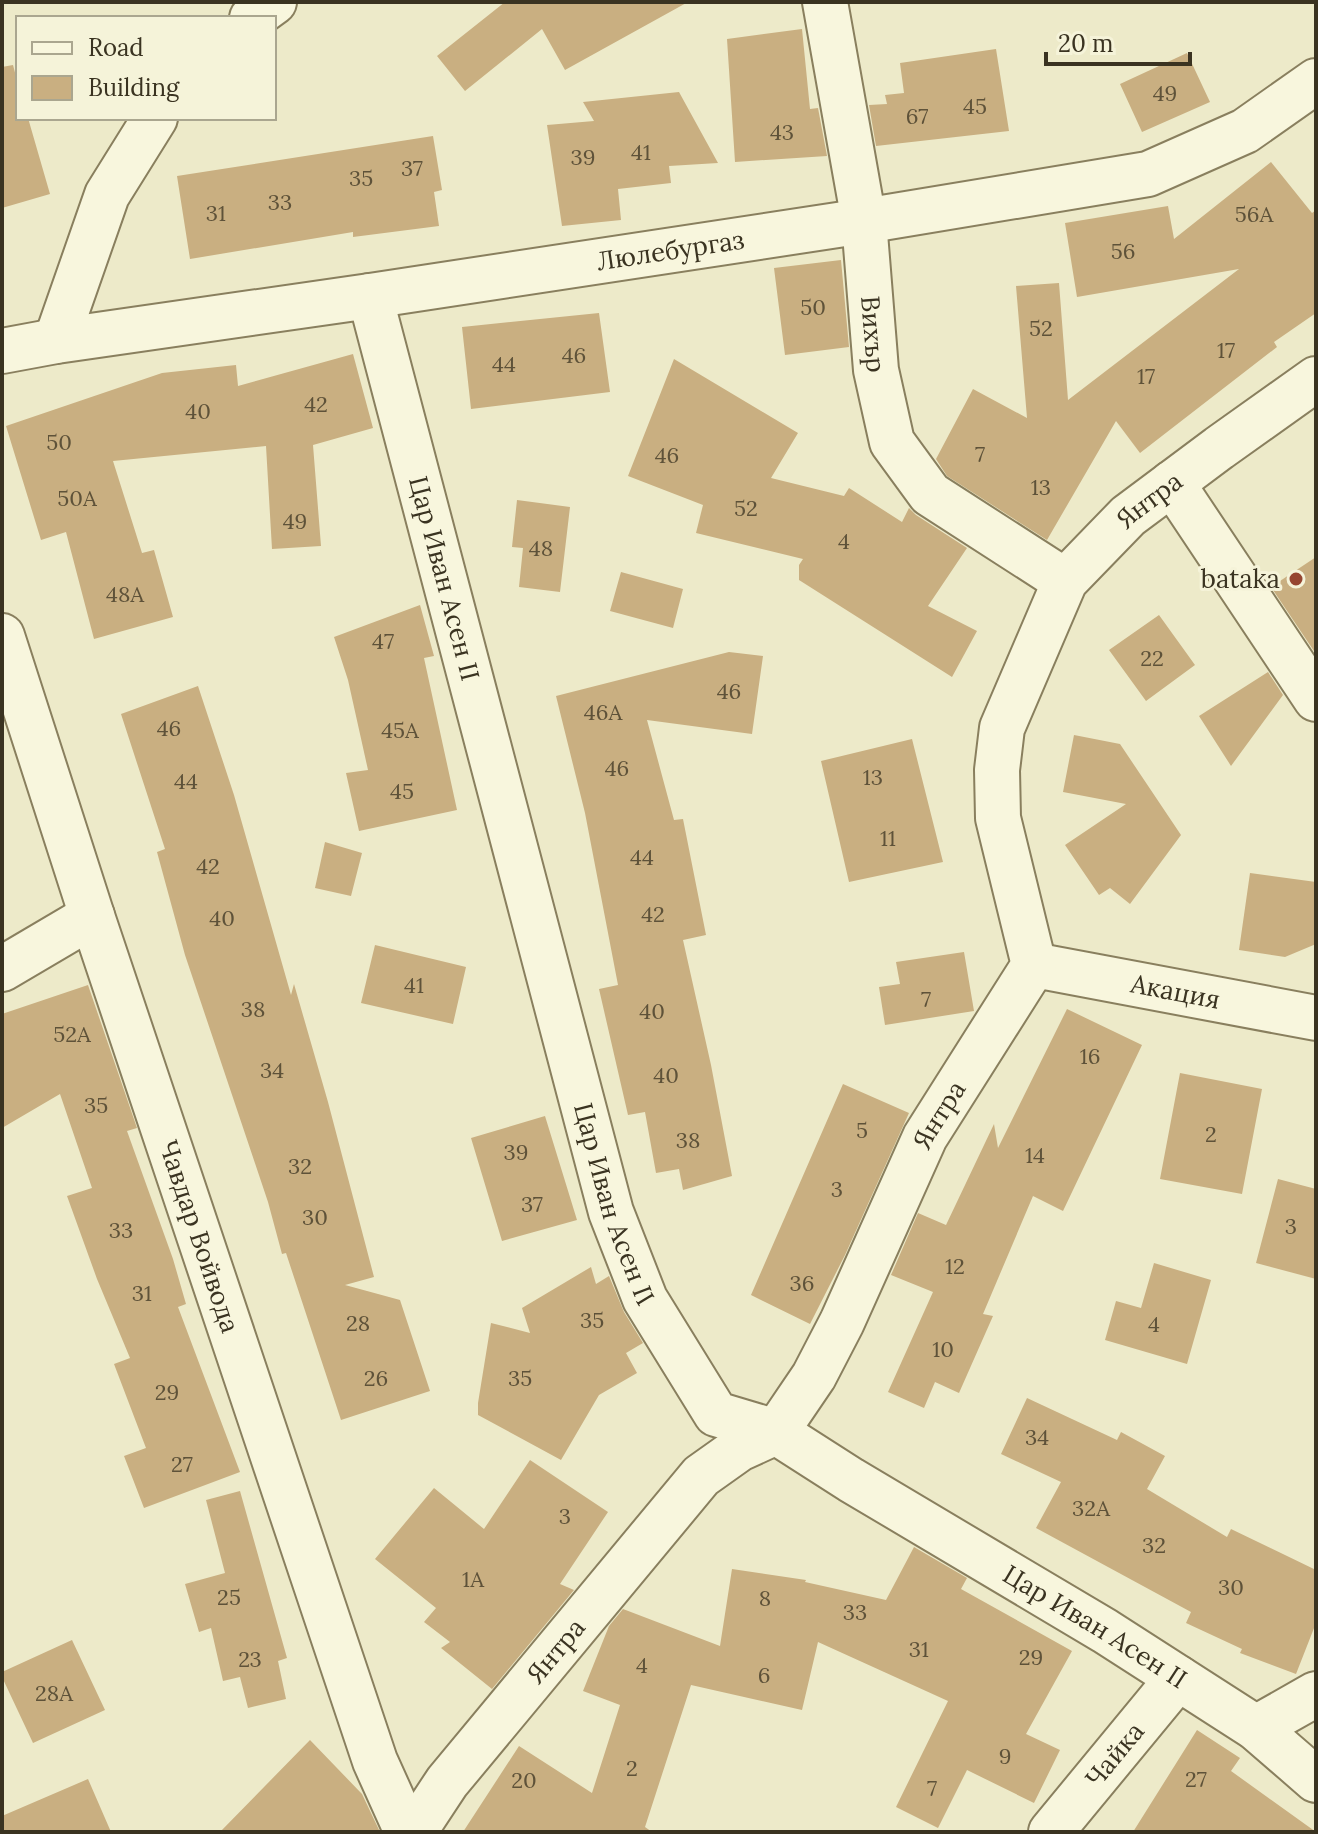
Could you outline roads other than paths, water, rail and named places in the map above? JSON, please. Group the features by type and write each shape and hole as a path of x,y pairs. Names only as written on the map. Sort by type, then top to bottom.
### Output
{"street":[{"path":"255,16 274,2"},
{"name":"Вихър","path":"825,2 864,221 876,370 892,442 930,494 1065,581"},
{"name":"Люлебургаз","path":"2,351 864,221 1148,174 1245,131 1316,81"},
{"path":"56,341 107,195 154,120"},
{"name":"Цар Иван Асен II","path":"370,296 611,1212 645,1299 716,1414 776,1432 1105,1631 1256,1728 1316,1780"},
{"name":"Янтра","path":"414,1832 447,1782 701,1476 739,1449 776,1432 814,1376 842,1322 925,1137 1034,965 998,818 997,770 1002,728 1065,581 1128,516 1316,379"},
{"path":"1172,483 1316,699"},
{"name":"Чавдар Войвода","path":"2,636 92,916 375,1761 407,1832"},
{"path":"2,969 92,916"},
{"name":"Акация","path":"1034,965 1316,1018"},
{"name":"Чайка","path":"1051,1832 1178,1678"},
{"path":"1256,1728 1316,1694"}],"place":[{"name":"bataka","path":"1296,579"}]}
